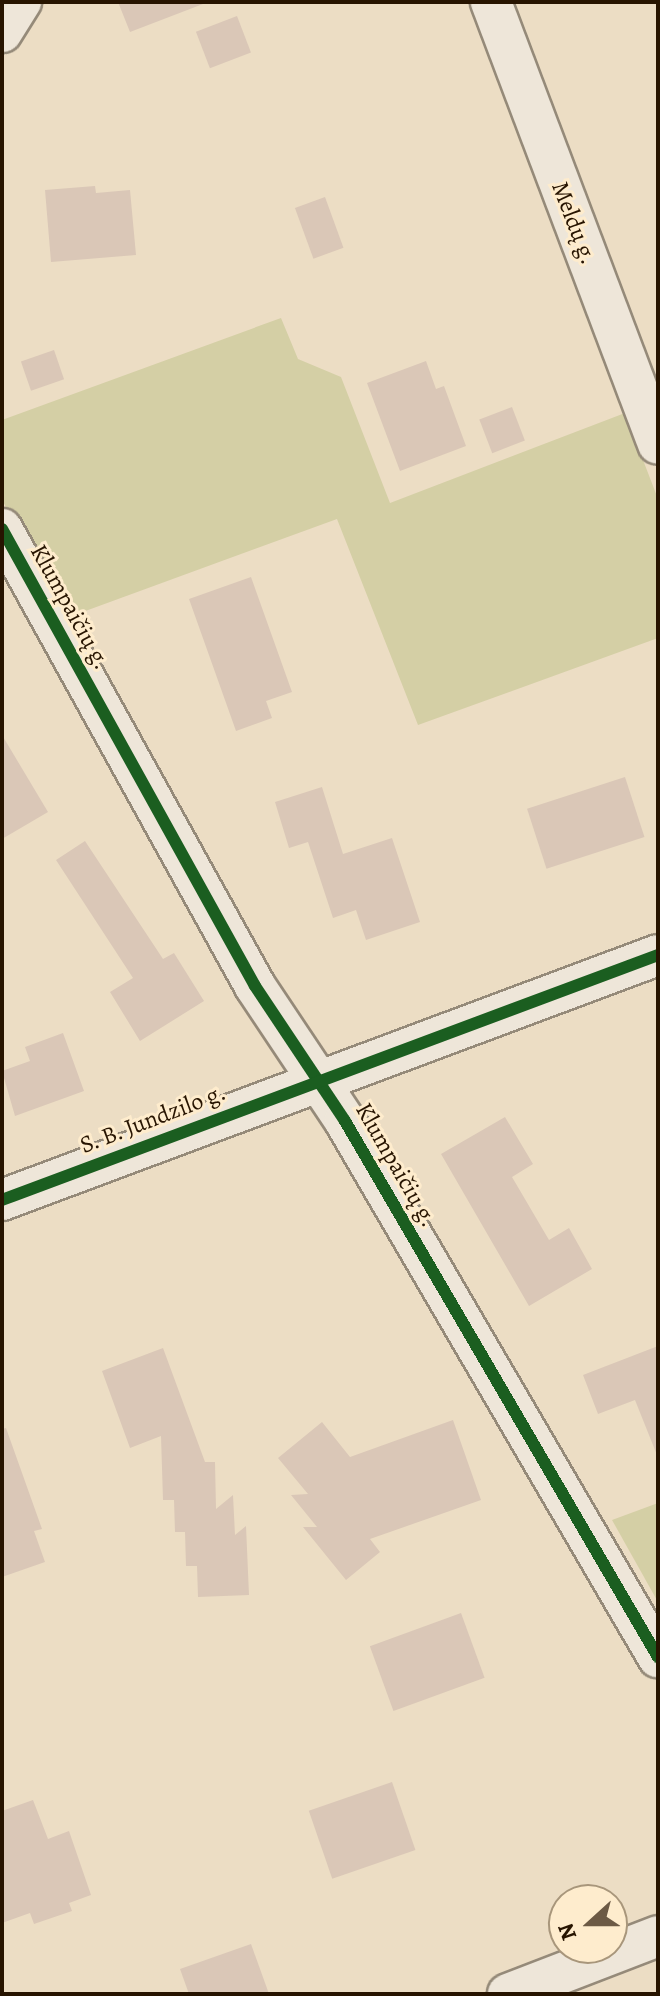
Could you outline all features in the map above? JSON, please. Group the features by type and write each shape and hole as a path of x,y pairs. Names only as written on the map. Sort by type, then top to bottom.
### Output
{"street":[{"path":"2,32 21,2"},
{"name":"Meldų g.","path":"491,2 658,444"},
{"name":"Klumpaičių g.","path":"2,529 255,986 292,1045 320,1079 658,1657"},
{"name":"S. B. Jundzilo g.","path":"2,1200 658,955"},
{"path":"529,1991 658,1936"}],"shaded area":[{"path":"281,318 298,359 341,377 390,503 625,413 658,499 658,638 418,725 337,519 69,617 2,500 2,420"},
{"path":"658,1503 658,1602 612,1520"}],"building":[{"path":"118,2 202,2 203,4 130,32"},
{"path":"237,16 251,52 210,68 196,32"},
{"path":"95,186 96,193 130,190 136,255 51,262 45,190"},
{"path":"325,197 343,248 313,259 295,208"},
{"path":"54,350 64,379 31,391 21,361"},
{"path":"426,361 436,389 444,386 466,446 400,471 367,383"},
{"path":"512,407 525,441 492,453 479,420"},
{"path":"251,577 292,692 266,701 272,718 236,731 189,599"},
{"path":"2,735 48,812 2,839"},
{"path":"625,777 644,837 547,869 527,809"},
{"path":"322,787 343,854 392,838 420,922 366,940 356,910 333,918 308,842 289,848 275,802"},
{"path":"85,841 163,959 174,953 204,1001 140,1041 110,992 133,978 56,860"},
{"path":"63,1033 84,1091 15,1116 2,1071 30,1061 25,1047"},
{"path":"505,1117 533,1164 512,1177 549,1240 569,1228 592,1269 529,1306 441,1154"},
{"path":"658,1346 657,1455 635,1400 598,1414 583,1375"},
{"path":"163,1348 205,1462 215,1462 216,1509 233,1495 235,1535 246,1526 249,1595 198,1597 197,1566 186,1566 185,1532 175,1532 174,1500 163,1500 161,1436 130,1448 102,1371"},
{"path":"453,1420 481,1500 370,1539 380,1552 346,1580 303,1527 317,1527 291,1495 308,1494 278,1458 322,1422 350,1457"},
{"path":"6,1428 42,1529 34,1531 45,1562 2,1577 2,1429"},
{"path":"461,1613 485,1678 393,1711 370,1646"},
{"path":"392,1782 415,1850 332,1879 309,1811"},
{"path":"33,1800 48,1839 69,1831 91,1895 69,1903 72,1911 34,1924 30,1913 2,1923 2,1811"},
{"path":"251,1944 269,1994 189,1994 180,1969"}],"cycle path":[{"path":"2,529 255,986 345,1121 658,1657"},
{"path":"2,1200 658,955"}]}
